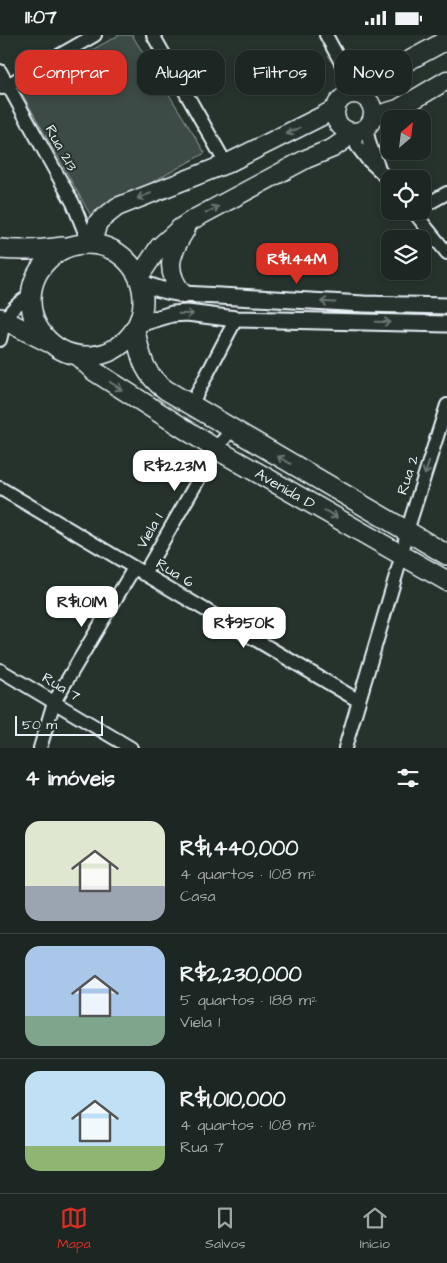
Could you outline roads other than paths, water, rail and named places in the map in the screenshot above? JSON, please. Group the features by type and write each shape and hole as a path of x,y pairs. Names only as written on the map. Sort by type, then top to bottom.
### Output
{"main road":[{"path":"412,59 447,40"},
{"path":"140,280 159,247 192,220 306,159 333,148 360,127 398,109 447,81"},
{"path":"347,95 338,102 336,108 335,115 338,123 343,128 360,127"},
{"path":"359,95 366,97 371,102 373,109 360,127"},
{"path":"90,243 98,222 117,207 226,164 322,117 336,108"},
{"path":"183,294 173,274 171,266 172,256 192,220"},
{"path":"0,249 38,250 90,243 111,249 128,261 140,280 144,296 143,310 137,327 126,341 104,354 78,356 2,320"},
{"path":"52,344 42,334 35,322 31,309 30,295 38,271 56,252 67,247"},
{"name":"Avenida D","path":"137,327 142,361 155,382 447,555"},
{"name":"Avenida D","path":"78,356 94,371 216,449 447,581"},
{"path":"142,403 155,382"}],"street":[{"path":"4,87 95,35"},
{"path":"153,35 226,164"},
{"path":"326,35 335,52"},
{"name":"Rua 213","path":"0,71 4,87 73,203 90,243"},
{"path":"360,127 357,146 381,172"},
{"path":"431,202 447,193"},
{"path":"421,220 447,253"},
{"path":"140,280 150,287 183,294 447,307"},
{"path":"0,341 2,320 30,295"},
{"path":"362,321 364,304"},
{"path":"137,327 172,314 187,313 236,319 447,323"},
{"path":"191,405 236,319"},
{"name":"Rua 2","path":"345,748 402,555 407,531 447,405"},
{"name":"Viela 1","path":"40,748 54,702 216,449 232,429"},
{"name":"Rua 6","path":"0,488 359,701"},
{"name":"Rua 7","path":"0,670 132,748"}]}
